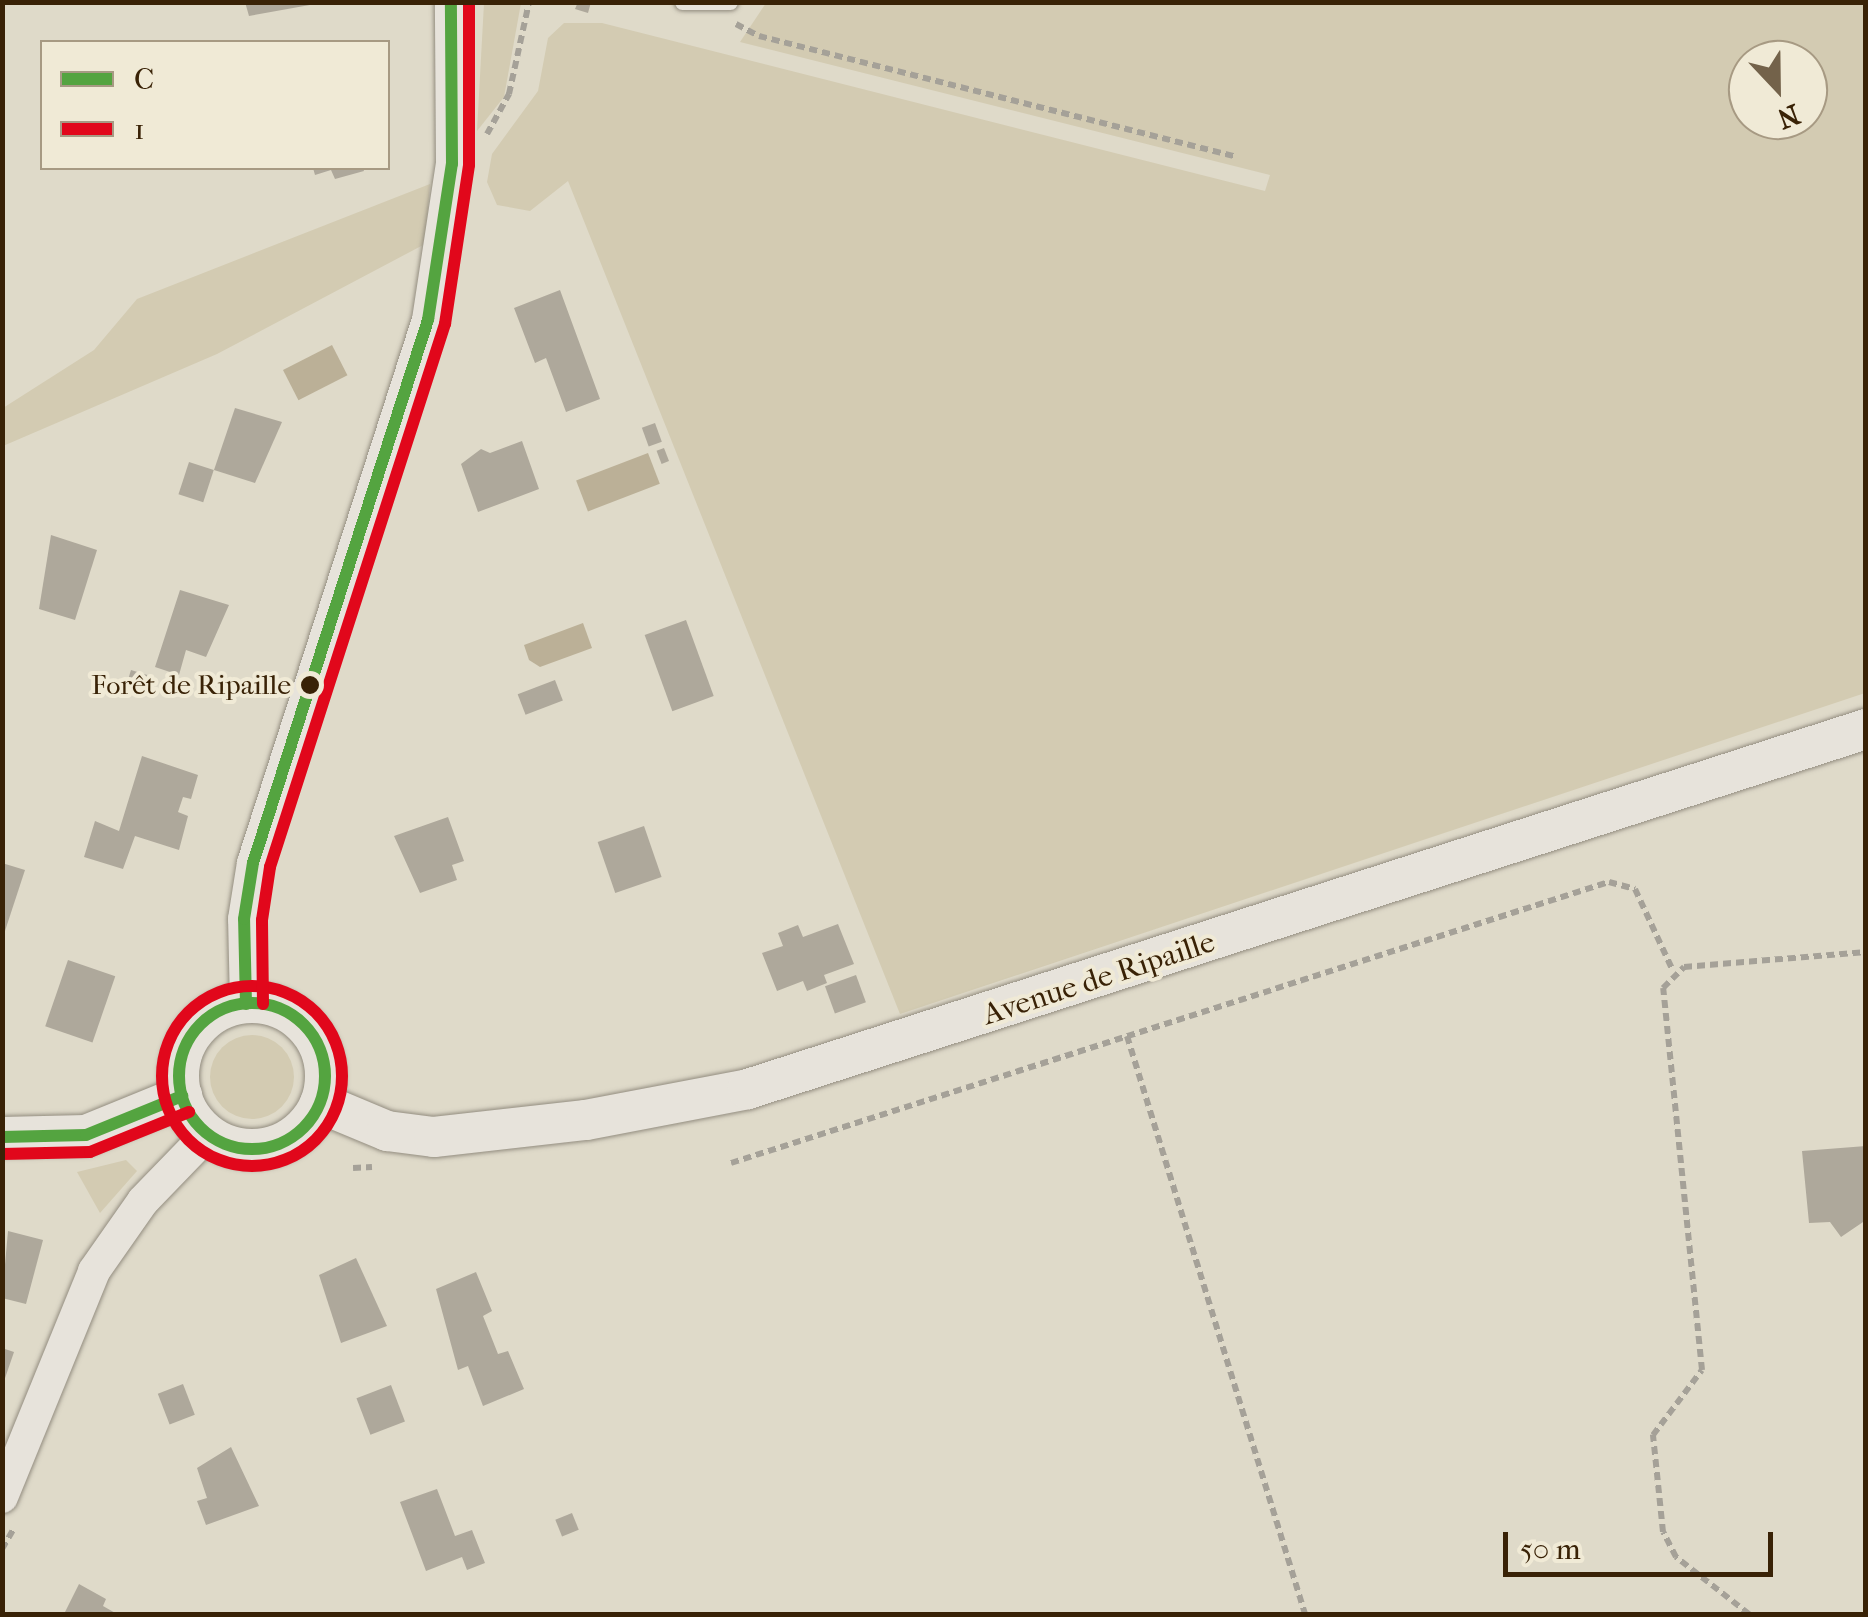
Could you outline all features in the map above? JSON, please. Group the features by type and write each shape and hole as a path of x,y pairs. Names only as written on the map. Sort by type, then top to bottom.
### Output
{"street":[{"path":"246,1004 244,919 254,863 408,394 442,245 452,164 450,2"},
{"name":"Avenue de Ripaille","path":"320,1103 387,1131 434,1136 586,1120 748,1088 1866,730"},
{"path":"246,1004 276,1007 310,1032 325,1070 320,1103 304,1128 278,1145 238,1148 208,1134 182,1096 180,1063 195,1032 221,1010 246,1004"},
{"path":"2,1137 86,1135 182,1096"},
{"path":"2,1497 94,1271 143,1201 208,1134"}],"lane":[{"path":"682,2 712,6 730,2"}],"path":[{"path":"452,164 498,120 518,66 529,2"},
{"path":"712,6 759,36 1236,157"},
{"path":"732,1162 1619,880 1641,898 1673,971"},
{"path":"1673,971 1866,952"},
{"path":"1673,971 1662,992 1702,1370 1655,1428 1653,1450 1671,1552 1750,1614"},
{"path":"1127,1036 1305,1614"}],"shaded area":[{"path":"484,3 521,3 504,97 477,131"},
{"path":"766,3 1865,3 1865,693 900,1014 568,181 530,211 497,205 487,182 492,154 538,91 548,38 564,23 602,23 1265,191 1270,175 740,42"},
{"path":"430,184 425,244 217,354 3,446 3,408 94,350 137,299"},
{"path":"332,345 347,375 298,400 283,370"},
{"path":"648,453 660,484 588,511 576,481"},
{"path":"583,623 592,648 540,667 529,660 524,645"},
{"path":"244,1035 260,1035 276,1042 287,1053 294,1077 291,1093 282,1107 260,1119 244,1119 228,1112 217,1101 210,1085 210,1069 217,1053 228,1042"},
{"path":"126,1160 137,1171 100,1213 77,1172"}],"building":[{"path":"245,2 321,2 321,3 249,16"},
{"path":"578,2 591,2 588,13 575,9"},
{"path":"331,170 364,171 335,179"},
{"path":"560,290 600,399 566,412 546,358 535,363 514,308"},
{"path":"235,408 282,422 255,483 214,470"},
{"path":"655,423 662,442 649,447 642,428"},
{"path":"522,441 539,489 478,512 461,464 481,449 490,453"},
{"path":"664,448 669,461 662,464 657,451"},
{"path":"189,462 214,470 203,502 178,494"},
{"path":"51,535 97,550 75,620 39,609"},
{"path":"180,590 229,605 206,657 186,650 179,675 155,667"},
{"path":"686,620 714,696 672,711 645,635"},
{"path":"131,670 147,675 142,693 125,688"},
{"path":"555,680 563,701 526,715 518,694"},
{"path":"142,756 198,775 191,799 183,797 178,812 188,816 179,850 135,836 123,869 84,857 95,821 119,831"},
{"path":"448,817 464,861 452,865 457,880 420,893 394,836"},
{"path":"644,826 662,877 615,893 598,842"},
{"path":"2,863 25,870 3,937 2,937"},
{"path":"838,924 854,964 824,975 827,983 807,991 803,981 777,991 762,953 783,946 778,933 798,925 803,937"},
{"path":"68,960 115,976 92,1042 45,1026"},
{"path":"856,975 866,1002 835,1014 825,986"},
{"path":"1866,1146 1866,1220 1841,1237 1830,1222 1809,1223 1802,1151"},
{"path":"8,1231 43,1240 26,1304 2,1298"},
{"path":"356,1258 387,1326 341,1343 319,1275"},
{"path":"476,1272 492,1311 483,1316 498,1354 508,1351 524,1389 483,1406 468,1366 458,1370 436,1289"},
{"path":"2,1348 14,1352 3,1384 2,1384"},
{"path":"183,1384 195,1415 170,1424 158,1394"},
{"path":"391,1385 405,1421 370,1435 356,1398"},
{"path":"231,1447 259,1506 206,1525 197,1501 207,1498 197,1468"},
{"path":"437,1489 455,1536 472,1530 485,1563 467,1570 462,1557 426,1571 400,1502"},
{"path":"572,1513 579,1530 562,1536 555,1520"},
{"path":"79,1584 106,1599 103,1606 117,1614 65,1612"}],"transit line":[{"name":"C","path":"246,1004 244,919 253,863 428,320 452,164 451,2"},
{"name":"1","path":"263,1004 262,920 270,867 445,324 469,165 469,2"},
{"name":"1","path":"252,986 287,993 316,1012 335,1041 342,1076 335,1111 316,1140 287,1159 252,1166 217,1159 188,1140 169,1111 162,1076 169,1041 188,1012 217,993 252,986"},
{"name":"C","path":"252,1003 280,1009 303,1025 319,1048 325,1076 319,1104 303,1127 280,1143 252,1149 224,1143 201,1127 185,1104 179,1076 185,1048 201,1025 224,1009 252,1003"},
{"name":"C","path":"2,1137 86,1135 182,1096"},
{"name":"1","path":"2,1154 90,1152 189,1112"}],"place":[{"name":"Forêt de Ripaille","path":"310,685"}]}
